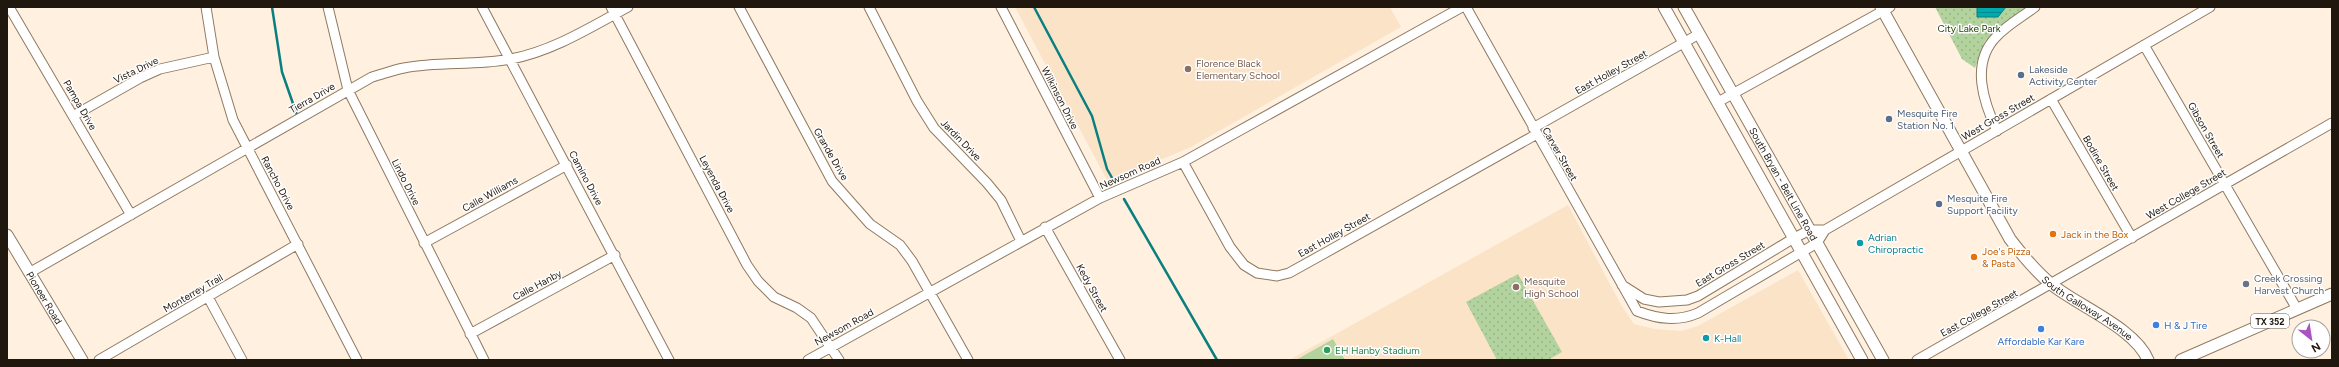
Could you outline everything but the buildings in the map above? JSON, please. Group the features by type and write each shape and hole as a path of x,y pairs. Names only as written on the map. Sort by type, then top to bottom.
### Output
{"main road":[{"name":"South Bryan - Belt Line Road","path":"1664,7 1862,360"},
{"name":"South Bryan - Belt Line Road","path":"1684,7 1883,360"},
{"name":"South Galloway Avenue","path":"1885,8 2010,239 2032,267 2052,285 2123,331 2146,353 2148,360"},
{"path":"1760,177 1776,169"},
{"name":"Pioneer Road","path":"7,235 82,360"},
{"name":"TX 352","path":"2181,360 2332,294"}],"street":[{"name":"Pampa Drive","path":"9,7 131,214"},
{"name":"Rancho Drive","path":"206,7 214,57 227,105 247,148 357,360"},
{"name":"Lindo Drive","path":"328,7 348,90 484,360"},
{"name":"Camino Drive","path":"482,7 615,255 669,360"},
{"name":"Tierra Drive","path":"29,273 372,77 405,68 511,59 538,52 613,10 628,7"},
{"name":"Grande Drive","path":"739,7 832,181 870,224 900,245 912,261 968,360"},
{"name":"Jardin Drive","path":"869,7 917,101 934,128 987,182 1001,200 1021,241"},
{"name":"Wilkinson Drive","path":"1001,7 1100,198"},
{"name":"Newsom Road","path":"808,360 1100,198 1184,162 1462,7"},
{"name":"Carver Street","path":"1466,7 1637,311 1654,317 1684,319 1698,314 1802,251"},
{"path":"1997,132 1986,108 1982,94 1981,70 1988,47 1995,37 2035,7"},
{"name":"West Gross Street","path":"1963,150 1997,132 2210,7"},
{"path":"1718,102 1885,8"},
{"name":"Leyenda Drive","path":"613,10 751,270 774,297 797,308 811,318 832,347 839,360"},
{"name":"East Holley Street","path":"1184,162 1230,247 1244,265 1257,273 1277,276 1289,273 1325,253 1699,34"},
{"name":"Gibson Street","path":"2144,45 2297,309"},
{"name":"Vista Drive","path":"73,116 140,78 160,69 214,57"},
{"name":"Bodine Street","path":"2051,99 2132,238"},
{"name":"West College Street","path":"2052,285 2332,123"},
{"path":"1802,251 1817,243 1825,230 1963,150"},
{"name":"Calle Williams","path":"424,243 567,165"},
{"name":"Kedy Street","path":"1045,228 1120,360"},
{"name":"East Gross Street","path":"1622,285 1644,300 1659,302 1687,300 1698,296 1794,238 1810,230 1825,230"},
{"name":"Monterrey Trail","path":"98,360 298,244"},
{"name":"Calle Hanby","path":"470,334 615,255"},
{"name":"East College Street","path":"1918,360 2052,285"},
{"path":"208,297 242,360"}],"shaded area":[{"name":"Florence Black Elementary School","path":"1015,7 1390,7 1401,27 1191,147 1108,182"},
{"name":"Mesquite High School","path":"1568,205 1621,305 1634,324 1655,329 1681,331 1698,326 1798,270 1849,360 1289,360"}],"green space":[{"name":"City Lake Park","path":"1935,7 2027,7 1999,28 1985,41 1975,68 1962,59"},
{"path":"1518,274 1562,352 1548,360 1497,360 1466,302"},
{"name":"EH Hanby Stadium","path":"1333,339 1345,360 1296,360"}],"water":[{"path":"1977,7 2006,7 1998,17 1977,17"}],"waterway":[{"path":"272,7 282,72 298,118"},
{"path":"1034,7 1092,116 1107,169 1115,183"},
{"path":"1124,199 1217,360"}],"place":[{"name":"Florence Black Elementary School","path":"1188,69"},
{"name":"Lakeside Activity Center","path":"2021,75"},
{"name":"Mesquite Fire Station No. 1","path":"1889,119"},
{"name":"Mesquite Fire Support Facility","path":"1939,204"},
{"name":"Jack in the Box","path":"2053,234"},
{"name":"Adrian Chiropractic","path":"1860,243"},
{"name":"Joe's Pizza & Pasta","path":"1974,257"},
{"name":"Creek Crossing Harvest Church","path":"2246,284"},
{"name":"Mesquite High School","path":"1516,287"},
{"name":"H & J Tire","path":"2156,325"},
{"name":"Affordable Kar Kare","path":"2041,329"},
{"name":"K-Hall","path":"1706,338"},
{"name":"EH Hanby Stadium","path":"1327,350"}]}
